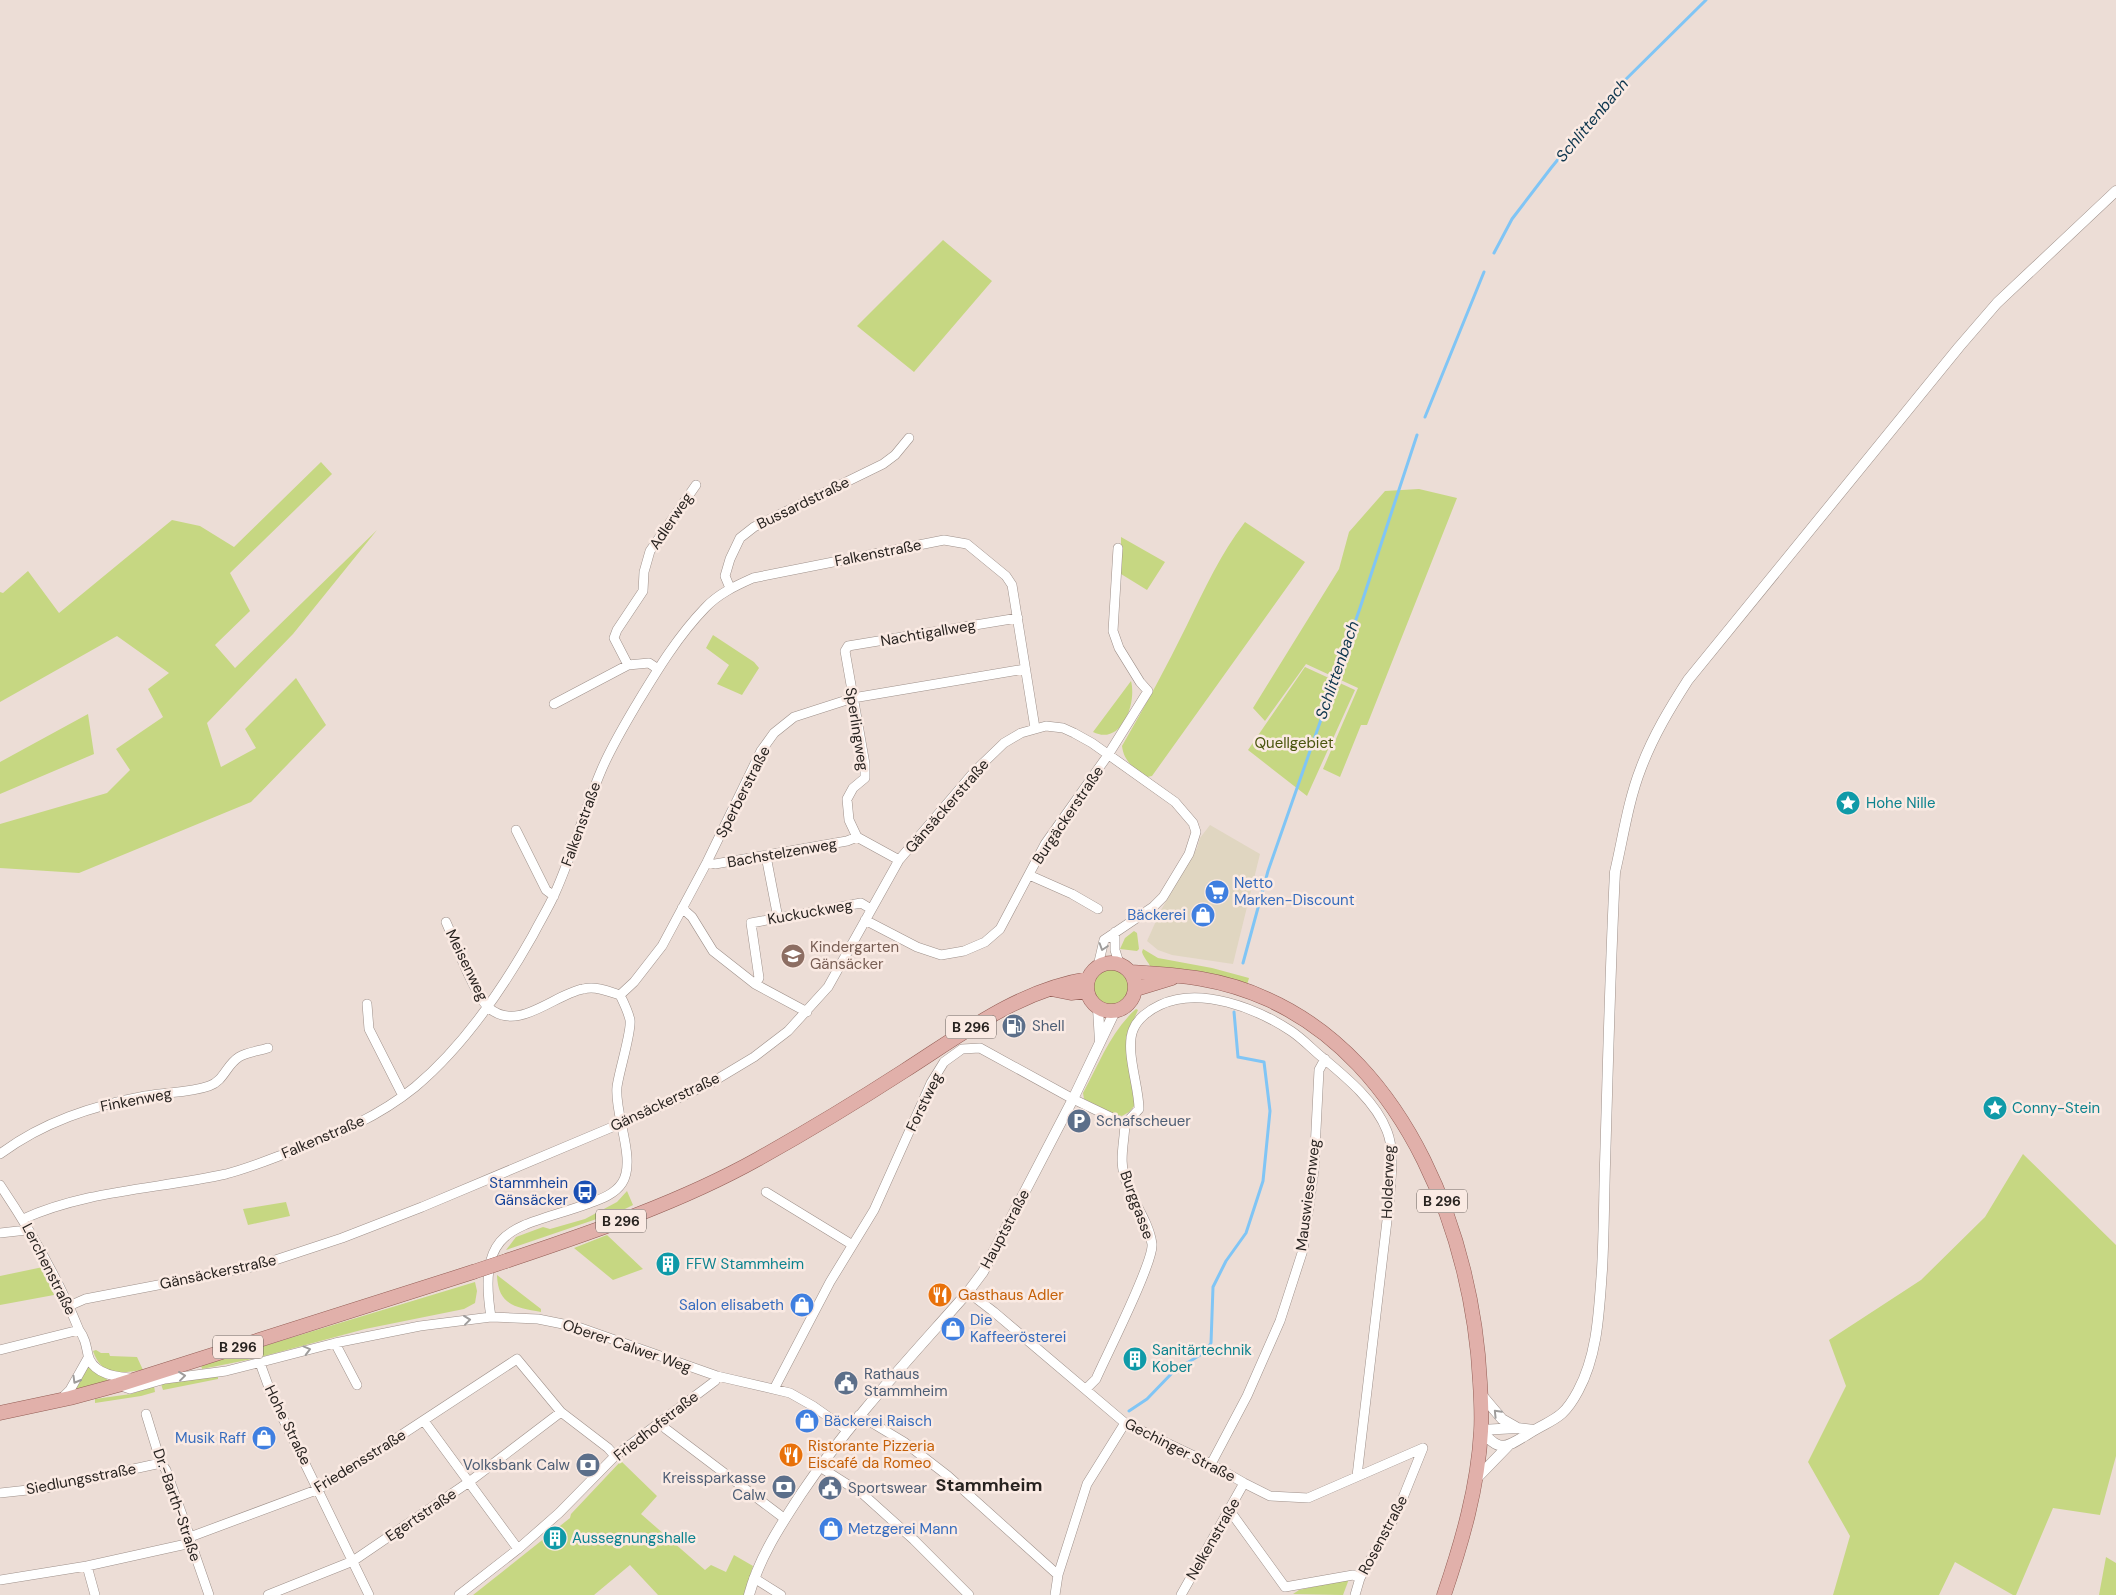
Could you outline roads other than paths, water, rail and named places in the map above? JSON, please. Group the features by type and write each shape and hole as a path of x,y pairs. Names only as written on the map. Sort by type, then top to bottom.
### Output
{"main road":[{"path":"1112,962 1119,964 1131,972 1134,978 1136,989 1129,1004 1115,1011 1098,1008 1093,1003 1088,985 1098,966 1112,962"},
{"name":"B 296","path":"1131,972 1182,975 1224,983 1268,999 1301,1018 1327,1037 1359,1066 1387,1099 1414,1143 1437,1187 1458,1246 1472,1303 1478,1354 1482,1430 1476,1479 1458,1554 1444,1595"},
{"name":"B 296","path":"1136,989 1182,975"},
{"name":"B 296","path":"0,1413 60,1400 141,1378 473,1272 647,1211 725,1176 817,1125 1007,1006 1051,989 1071,993 1088,985"}],"street":[{"path":"1476,1479 1508,1446 1534,1430 1550,1423 1563,1413 1570,1404 1586,1373 1597,1331 1604,1232 1615,872 1640,769 1664,717 1688,680 1997,303 2116,191"},
{"name":"Bussardstraße","path":"730,588 725,576 730,559 740,538 754,527 883,464 895,455 909,438"},
{"name":"Adlerweg","path":"628,666 614,638 617,630 643,591 644,572 650,551 696,486"},
{"name":"Falkenstraße","path":"23,1219 47,1208 78,1199 227,1173 253,1165 350,1129 403,1096 435,1067 488,1008 520,958 554,896 615,740 675,644 706,607 730,588 753,578 944,540 967,544 1006,576 1012,585 1035,728"},
{"name":"Burgäckerstraße","path":"865,920 917,948 942,955 964,951 984,942 1000,929 1045,844 1108,755 1148,691 1118,648 1113,631 1118,548"},
{"name":"Nachtigallweg","path":"845,655 848,646 1018,618"},
{"name":"Sperlingweg","path":"845,655 865,764 865,778 853,788 847,800 849,820 857,837"},
{"path":"554,704 628,666 649,663 658,669"},
{"name":"Sperberstraße","path":"620,995 634,982 662,946 707,862 761,751 774,733 794,717 853,698 1025,669"},
{"name":"Gänsäckerstraße","path":"69,1306 85,1299 257,1266 342,1238 422,1207 709,1084 754,1057 788,1031 807,1012 828,987 899,860 975,771 1004,743 1021,733 1035,728 1046,726 1063,728 1092,743 1175,802 1189,816 1196,832 1189,854 1163,897 1141,916 1104,940 1098,966"},
{"path":"516,830 546,890 554,896"},
{"path":"857,837 899,860"},
{"name":"Bachstelzenweg","path":"707,862 715,864 766,856 847,841 857,837"},
{"path":"766,856 778,918"},
{"name":"Burgäckerstraße","path":"1029,875 1072,894 1098,909"},
{"name":"Kuckuckweg","path":"755,984 759,978 751,923 861,903 871,908"},
{"path":"682,908 692,917 713,951 755,984 807,1012"},
{"name":"Meisenweg","path":"446,922 480,996 488,1008"},
{"path":"1115,932 1115,950 1119,964"},
{"path":"488,1008 502,1016 516,1016 582,989 600,988 620,995 630,1021 618,1078 616,1098 627,1168 622,1183 615,1191 580,1206 524,1224 510,1231 499,1241 495,1248 488,1277 487,1294 491,1317"},
{"name":"Holderweg","path":"1125,1124 1140,1109 1130,1047 1133,1030 1140,1019 1153,1008 1172,999 1189,996 1209,998 1263,1016 1292,1032 1324,1060 1339,1070 1374,1108 1387,1130 1391,1145 1390,1195 1357,1476"},
{"path":"367,1004 369,1029 403,1096"},
{"name":"Hauptstraße","path":"1098,1008 1100,1042"},
{"name":"Hauptstraße","path":"749,1595 754,1578 785,1519 820,1467 859,1415 968,1292 983,1272 1012,1219 1115,1011"},
{"name":"Finkenweg","path":"0,1154 51,1123 84,1110 146,1096 210,1086 220,1080 230,1064 239,1057 268,1048"},
{"name":"Forstweg","path":"774,1389 851,1244 874,1210 931,1083 944,1062 962,1049 980,1048 1073,1098"},
{"name":"Mauswiesenweg","path":"1211,1464 1247,1396 1280,1321 1303,1250 1314,1170 1319,1070 1324,1060"},
{"path":"1073,1098 1125,1124"},
{"name":"Burggasse","path":"1086,1389 1096,1378 1143,1274 1152,1247 1149,1231 1126,1183 1121,1158 1125,1142 1125,1124"},
{"name":"Lerchenstraße","path":"0,1184 23,1219 27,1230 53,1272 79,1330 84,1336 88,1358"},
{"path":"766,1192 851,1244"},
{"path":"0,1234 27,1230"},
{"name":"Gechinger Straße","path":"968,1292 1125,1423 1211,1464 1270,1496 1308,1498 1423,1448"},
{"name":"Oberer Calwer Weg","path":"118,1385 130,1389 165,1378 226,1371 335,1343 420,1326 491,1317 538,1319 578,1326 717,1376 790,1393 813,1406 847,1430"},
{"path":"0,1350 79,1330"},
{"path":"335,1343 357,1385"},
{"path":"60,1400 70,1390 88,1358 98,1369 110,1375 141,1378"},
{"name":"Friedensstraße","path":"0,1580 87,1566 190,1540 319,1489 517,1359 561,1412"},
{"name":"Hohe Straße","path":"260,1363 272,1396 369,1595"},
{"name":"Friedhofstraße","path":"459,1595 518,1549 559,1513 615,1456 715,1381 717,1376"},
{"path":"1480,1393 1502,1419 1517,1428"},
{"path":"561,1412 608,1448 615,1456"},
{"name":"Egertstraße","path":"268,1595 353,1562 469,1482 561,1412"},
{"name":"Dr.-Barth-Straße","path":"146,1414 161,1463 166,1470 209,1595"},
{"path":"859,1415 904,1442 948,1476 1058,1575"},
{"path":"424,1421 518,1549"},
{"path":"661,1421 666,1429 785,1519"},
{"path":"1055,1595 1058,1575 1087,1484 1125,1423"},
{"path":"1482,1430 1517,1428 1534,1430"},
{"path":"1482,1430 1491,1442 1498,1446 1508,1446"},
{"name":"Rosenstraße","path":"1355,1595 1360,1578 1396,1515 1423,1448"},
{"name":"Siedlungsstraße","path":"0,1493 46,1488 161,1463"},
{"path":"820,1467 864,1495 914,1540 969,1595"},
{"name":"Nelkenstraße","path":"1181,1595 1230,1511 1244,1483"},
{"path":"1230,1511 1282,1591 1353,1575 1360,1578"},
{"path":"87,1566 95,1595"},
{"path":"754,1578 781,1595"}],"waterway":[{"name":"Schlittenbach","path":"1494,253 1512,219 1613,92 1706,0"},
{"name":"Schlittenbach","path":"1425,417 1484,272"},
{"name":"Schlittenbach","path":"1243,963 1268,871 1360,608 1417,435"},
{"name":"Schlittenbach","path":"1129,1411 1147,1399 1174,1371 1205,1352 1211,1343 1213,1287 1226,1261 1246,1233 1263,1181 1270,1111 1264,1062 1238,1057 1234,1012"}],"place":[{"name":"Hohe Nille","path":"1848,803"},
{"name":"Netto Marken-Discount","path":"1217,892"},
{"name":"Bäckerei","path":"1203,915"},
{"name":"Kindergarten Gänsäcker","path":"793,956"},
{"name":"Shell","path":"1014,1026"},
{"name":"Conny-Stein","path":"1995,1108"},
{"name":"Schafscheuer","path":"1079,1121"},
{"name":"Stammhein Gänsäcker","path":"585,1192"},
{"name":"FFW Stammheim","path":"668,1264"},
{"name":"Gasthaus Adler","path":"940,1295"},
{"name":"Salon elisabeth","path":"802,1305"},
{"name":"Die Kaffeerösterei","path":"953,1329"},
{"name":"Sanitärtechnik Kober","path":"1135,1359"},
{"name":"Rathaus Stammheim","path":"846,1383"},
{"name":"Bäckerei Raisch","path":"807,1421"},
{"name":"Musik Raff","path":"264,1438"},
{"name":"Ristorante Pizzeria Eiscafé da Romeo","path":"791,1455"},
{"name":"Volksbank Calw","path":"588,1465"},
{"name":"Kreissparkasse Calw","path":"784,1487"},
{"name":"Sportswear","path":"830,1488"},
{"name":"Metzgerei Mann","path":"831,1529"},
{"name":"Aussegnungshalle","path":"555,1538"}],"district":[{"name":"Stammheim","path":"989,1485"}],"park label":[{"name":"Quellgebiet","path":"1294,743"}]}
